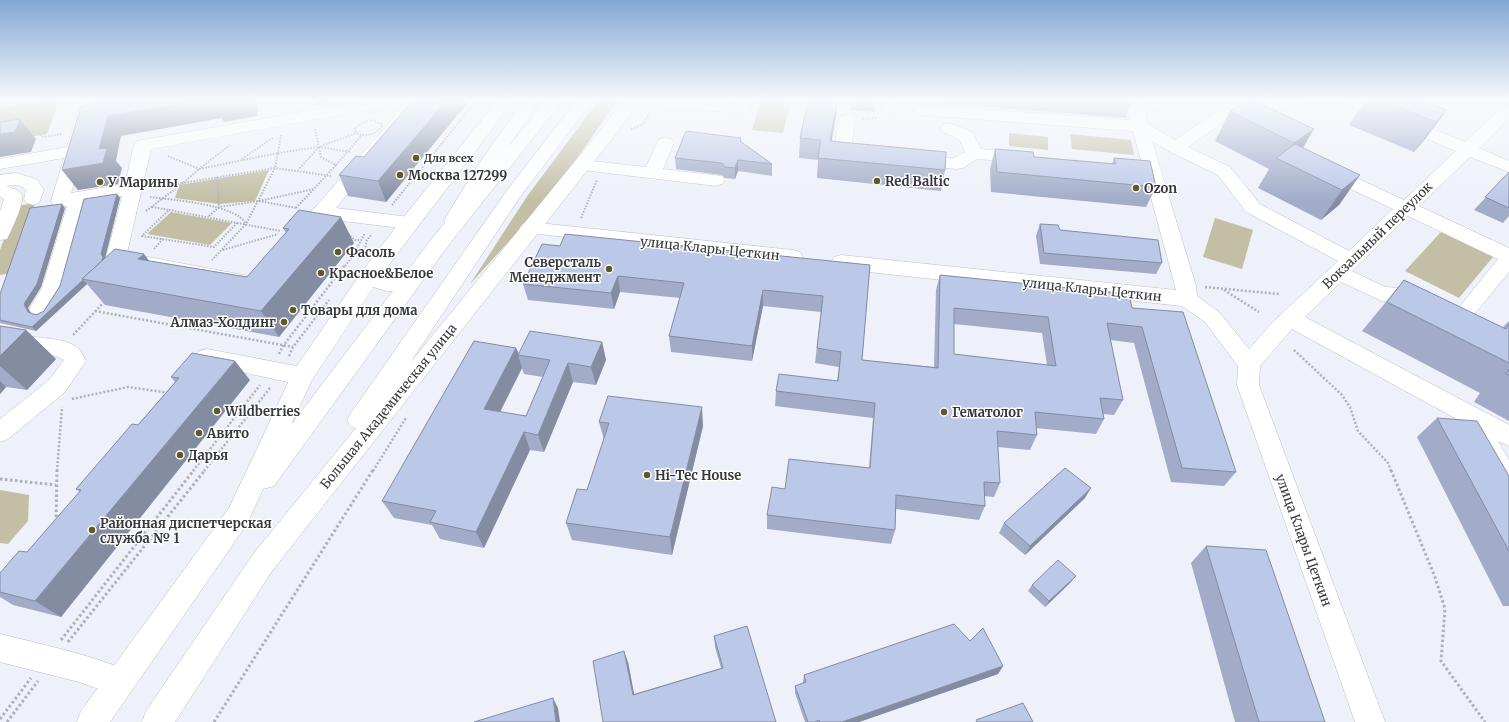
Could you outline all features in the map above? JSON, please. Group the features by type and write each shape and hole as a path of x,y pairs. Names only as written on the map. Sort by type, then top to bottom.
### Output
{"main road":[{"path":"79,134 60,201 132,191"},
{"path":"206,134 143,145 116,258 259,285 390,134"},
{"path":"238,516 286,373 370,260 409,223 479,134"},
{"path":"437,246 487,165 509,134"},
{"path":"92,722 238,516 417,273 528,134"},
{"path":"263,562 514,193 559,134"},
{"name":"Большая Академическая улица","path":"157,722 263,562 607,134"},
{"path":"845,134 842,154 873,157"},
{"path":"961,134 966,136 974,154"},
{"path":"1139,134 1143,168 1186,292"},
{"path":"1155,134 1176,148 1224,171 1253,208 1345,266 1382,294 1420,295 1482,326"},
{"path":"1176,148 1196,134"},
{"path":"1428,134 1509,167"},
{"name":"Вокзальный переулок","path":"1250,364 1290,318 1404,208 1484,134"},
{"path":"652,173 665,143"},
{"path":"0,164 74,151"},
{"path":"904,159 957,164 974,154 1036,159"},
{"path":"1312,161 1325,170 1509,257 1450,310"},
{"path":"582,164 716,180"},
{"path":"0,181 16,179 30,183 35,190 33,199"},
{"path":"0,190 13,196 12,205 0,234"},
{"path":"39,309 52,289 78,198"},
{"path":"322,212 409,223"},
{"name":"улица Клары Цеткин","path":"530,228 818,260 1186,292 1212,317 1250,364 1248,385 1370,722"},
{"path":"370,260 375,271 375,276 378,280 390,285 406,282 417,273"},
{"path":"1290,318 1509,436"},
{"path":"0,341 60,348 72,354 75,361 60,393 0,432"},
{"path":"175,393 206,357 286,373"},
{"path":"1470,415 1509,482"},
{"path":"0,648 121,682"}],"path":[{"path":"38,134 44,137 64,134"},
{"path":"164,199 244,134"},
{"path":"240,161 269,134"},
{"path":"317,134 321,157 336,164"},
{"path":"143,145 199,169 278,153 319,147 354,134"},
{"path":"358,134 371,135 374,134"},
{"path":"370,260 367,240 451,134"},
{"path":"296,208 362,135"},
{"path":"319,147 372,155"},
{"path":"298,171 319,147"},
{"path":"200,274 246,224 275,168 278,153"},
{"path":"575,233 598,177 604,167"},
{"path":"132,191 275,168 352,178"},
{"path":"217,177 219,207"},
{"path":"209,217 219,207 258,201 315,188"},
{"path":"132,191 164,199 219,207 243,218 246,224"},
{"path":"258,201 322,212"},
{"path":"151,207 238,222 284,232 222,250"},
{"path":"169,210 142,236 214,247 238,222"},
{"path":"7,722 49,661 286,373 283,346 354,254 360,240 372,225 385,219"},
{"path":"348,238 355,240"},
{"path":"1186,292 1223,289 1279,294"},
{"path":"1223,289 1259,312"},
{"path":"60,348 110,296"},
{"path":"0,719 286,373 293,348 330,298"},
{"path":"95,311 293,348"},
{"path":"1294,350 1342,395 1350,407 1358,431 1388,462 1435,577 1446,609 1441,661 1485,722"},
{"path":"56,524 60,393 128,387 175,393"},
{"path":"214,722 407,417"},
{"path":"0,479 56,485"}],"shaded area":[{"path":"0,134 47,134 47,134 0,142"},
{"path":"574,134 594,134 565,175 522,227 470,284 528,195"},
{"path":"1009,134 1048,137 1048,150 1009,146"},
{"path":"1070,134 1131,140 1134,155 1072,149"},
{"path":"269,170 255,201 219,204 175,198 179,185"},
{"path":"35,203 11,273 0,275 0,250 16,206"},
{"path":"171,212 232,223 210,245 147,234"},
{"path":"1215,218 1253,230 1242,269 1203,257"},
{"path":"1441,232 1493,257 1459,298 1405,271"},
{"path":"0,490 29,495 28,521 8,544 0,543"}],"building":[{"path":"73,134 103,134 99,149 107,148 103,163 62,170"},
{"path":"384,134 418,134 378,181 339,175 356,156 364,157"},
{"path":"685,134 707,134 741,138 740,141 772,164 738,160 735,168 725,167 722,163 675,158"},
{"path":"801,134 831,134 830,141 946,152 945,170 818,158 821,140 800,138"},
{"path":"1275,134 1307,134 1294,143"},
{"path":"1295,144 1360,175 1342,190 1276,158"},
{"path":"995,149 1033,152 1034,157 1116,164 1114,158 1150,161 1156,187 997,172"},
{"path":"1509,172 1509,208 1485,197"},
{"path":"117,194 101,254 103,257 102,261 32,327 0,320 0,294 30,208 62,204 37,284 24,304 28,312 36,315 44,311 60,286 84,199"},
{"path":"299,210 341,217 261,311 82,279 115,249 144,254 138,259 247,277 289,229 283,228"},
{"path":"1040,224 1058,225 1060,230 1158,240 1162,263 1044,253"},
{"path":"565,234 870,265 862,360 938,368 940,275 1129,294 1132,308 1183,312 1236,472 1182,468 1142,327 1107,323 1123,400 1100,398 1104,419 1035,412 1037,435 997,431 1000,483 984,482 985,506 896,495 895,530 767,515 772,487 785,489 789,459 870,468 875,403 776,391 779,374 838,381 841,352 817,348 823,296 763,290 752,346 669,336 684,283 618,276 611,293 523,284 542,244 560,246","holes":["954,308 1048,317 1056,366 954,354"]},
{"path":"1404,280 1506,329 1509,324 1509,363 1387,302"},
{"path":"0,326 26,330 0,356"},
{"path":"530,331 602,342 591,367 568,363 538,435 524,432 476,532 430,522 436,511 382,501 474,341 516,348 484,409 526,416 550,360 518,355"},
{"path":"192,353 235,361 35,601 0,592 0,573 19,551 27,552 81,490 76,489 132,424 138,425 179,378 171,377"},
{"name":"Hi-Tec House","path":"608,396 702,407 670,537 566,523 577,489 587,490 609,423 599,422"},
{"path":"1437,418 1477,421 1509,476 1509,551"},
{"path":"1065,468 1091,488 1030,546 1004,523"},
{"path":"1206,546 1266,550 1325,722 1259,722"},
{"path":"1058,560 1076,576 1049,601 1032,585"},
{"path":"954,624 970,641 983,628 1003,666 842,722 820,722 819,720 815,722 808,722 795,686 806,682 804,675"},
{"path":"747,626 776,722 603,722 593,661 624,651 633,695 723,668 714,636"},
{"path":"553,698 556,722 474,722"},
{"path":"1023,703 1033,722 977,722 976,720"}],"place":[{"name":"Для всех","path":"416,158"},
{"name":"Москва 127299","path":"400,175"},
{"name":"Red Baltic","path":"877,181"},
{"name":"У Марины","path":"100,182"},
{"name":"Ozon","path":"1136,188"},
{"name":"Фасоль","path":"338,252"},
{"name":"Северсталь Менеджмент","path":"609,269"},
{"name":"Красное&Белое","path":"321,273"},
{"name":"Товары для дома","path":"293,310"},
{"name":"Алмаз-Холдинг","path":"284,322"},
{"name":"Wildberries","path":"217,411"},
{"name":"Гематолог","path":"944,412"},
{"name":"Авито","path":"199,433"},
{"name":"Дарья","path":"180,455"},
{"name":"Hi-Tec House","path":"647,475"},
{"name":"Районная диспетчерская служба № 1","path":"92,530"}]}
